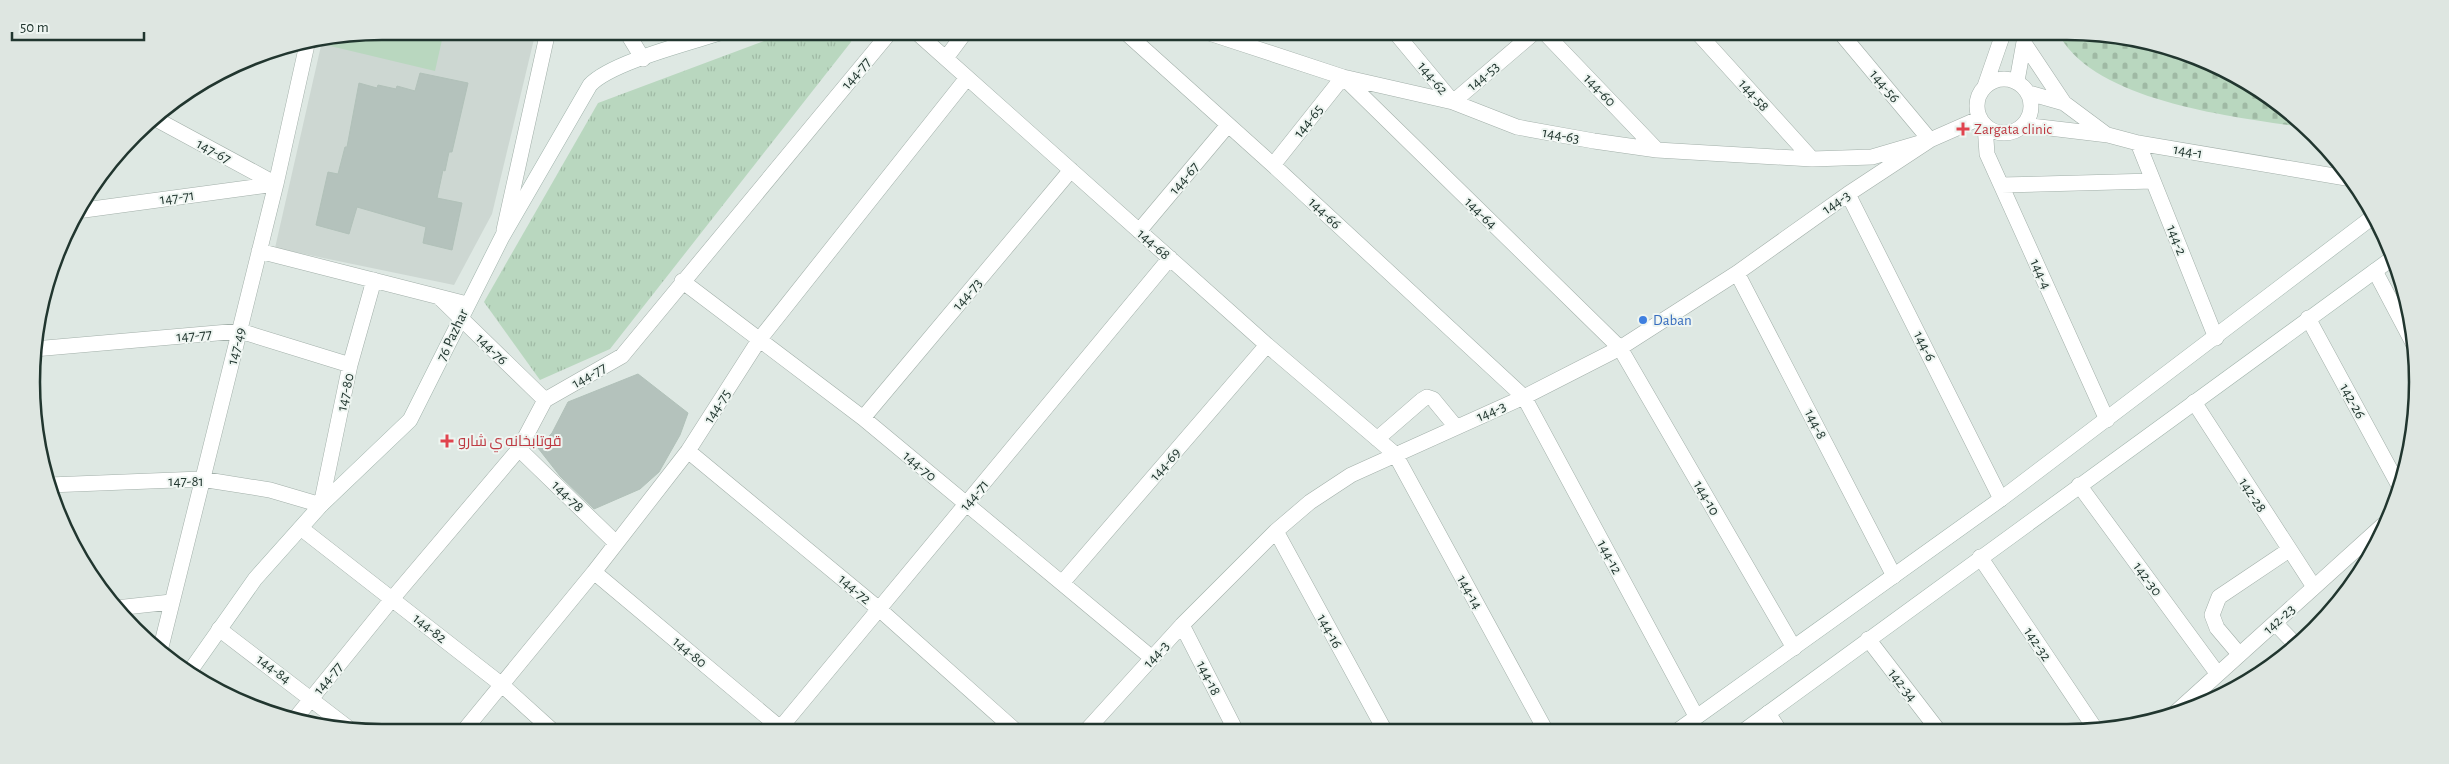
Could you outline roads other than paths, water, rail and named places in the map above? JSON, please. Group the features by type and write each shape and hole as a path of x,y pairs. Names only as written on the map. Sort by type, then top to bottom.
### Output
{"street":[{"path":"502,237 546,40"},
{"path":"632,40 644,59"},
{"name":"76 Pazhar","path":"193,667 255,579 302,529 321,505 410,420 502,237 584,92 597,77 605,72 700,40"},
{"name":"144-77","path":"299,713 392,599 519,449 545,400 622,356 682,281 883,40"},
{"name":"144-68","path":"925,40 1267,345 1395,454"},
{"path":"946,58 959,40"},
{"name":"144-66","path":"1134,40 1273,165 1524,397"},
{"name":"144-63","path":"1230,40 1343,77 1453,102 1517,127 1556,135 1657,150 1812,159 1872,157 1933,138"},
{"name":"144-62","path":"1401,40 1453,102"},
{"name":"144-53","path":"1453,102 1525,40"},
{"name":"144-60","path":"1552,40 1657,150"},
{"name":"144-58","path":"1704,40 1812,159"},
{"name":"144-56","path":"1848,40 1933,138"},
{"path":"1982,122 1977,102 1985,86 1999,40"},
{"path":"2016,81 2024,40"},
{"path":"2027,40 2064,103"},
{"name":"147-49","path":"162,643 276,184 304,49"},
{"name":"144-65","path":"1273,165 1343,77"},
{"name":"144-64","path":"1343,77 1620,348"},
{"name":"144-75","path":"470,724 594,572 688,451 759,340 967,78"},
{"path":"1985,86 2000,79 2016,81 2028,93 2064,103 2108,135"},
{"path":"2024,125 2031,110 2028,93"},
{"name":"144-3","path":"1092,724 1182,625 1276,531 1310,502 1351,474 1524,397 1620,348 1737,273 1848,194 1933,138 1977,102"},
{"name":"147-67","path":"161,122 276,184"},
{"name":"144-3","path":"1933,138 1982,122"},
{"name":"144-1","path":"1982,122 2000,133 2009,133 2024,125 2108,135 2138,143 2340,177"},
{"name":"144-4","path":"1982,122 1987,154 2107,420"},
{"name":"144-67","path":"1139,231 1228,125"},
{"name":"144-2","path":"2138,143 2216,338"},
{"name":"144-73","path":"863,418 1071,170"},
{"path":"2001,185 2153,181"},
{"name":"147-71","path":"87,210 276,184"},
{"name":"144-6","path":"1848,194 2001,499"},
{"path":"1685,724 2001,499 2216,338 2368,220"},
{"path":"259,251 439,297 464,311"},
{"name":"144-71","path":"787,724 879,609 1170,258"},
{"path":"1753,724 2387,262"},
{"path":"2375,271 2404,326"},
{"name":"144-8","path":"1737,273 1894,576"},
{"name":"147-80","path":"321,505 350,365 374,280"},
{"name":"144-70","path":"682,281 863,418 1152,658"},
{"name":"144-76","path":"464,311 545,400"},
{"name":"142-26","path":"2308,318 2395,478"},
{"name":"147-77","path":"42,348 240,331 350,365"},
{"name":"144-69","path":"1062,583 1267,345"},
{"name":"144-10","path":"1620,348 1794,648"},
{"name":"144-12","path":"1524,397 1696,716"},
{"path":"1377,438 1422,400 1428,398 1433,399 1456,427"},
{"name":"142-28","path":"2194,402 2314,587"},
{"name":"144-78","path":"519,449 616,543"},
{"name":"144-72","path":"688,451 879,609 1008,724"},
{"name":"144-14","path":"1395,454 1542,724"},
{"name":"147-81","path":"56,485 201,480 270,490 321,505"},
{"name":"142-30","path":"2080,485 2217,673"},
{"name":"144-82","path":"302,529 502,685 545,724"},
{"name":"144-16","path":"1276,531 1381,724"},
{"name":"142-23","path":"2191,701 2217,673 2372,537"},
{"path":"2239,654 2216,628 2212,615 2219,597 2289,550"},
{"name":"142-32","path":"1980,557 2091,723"},
{"name":"144-80","path":"594,572 773,724"},
{"path":"125,607 171,602"},
{"path":"2275,623 2291,640"},
{"name":"144-18","path":"1182,625 1232,724"},
{"name":"144-84","path":"220,629 340,721"},
{"name":"142-34","path":"1868,639 1933,724"},
{"path":"1768,713 1775,724"}],"place":[{"name":"Zargata clinic","path":"1963,129"},
{"name":"Daban","path":"1643,320"},
{"name":"قوتابخانه ي شارو","path":"447,441"}]}
